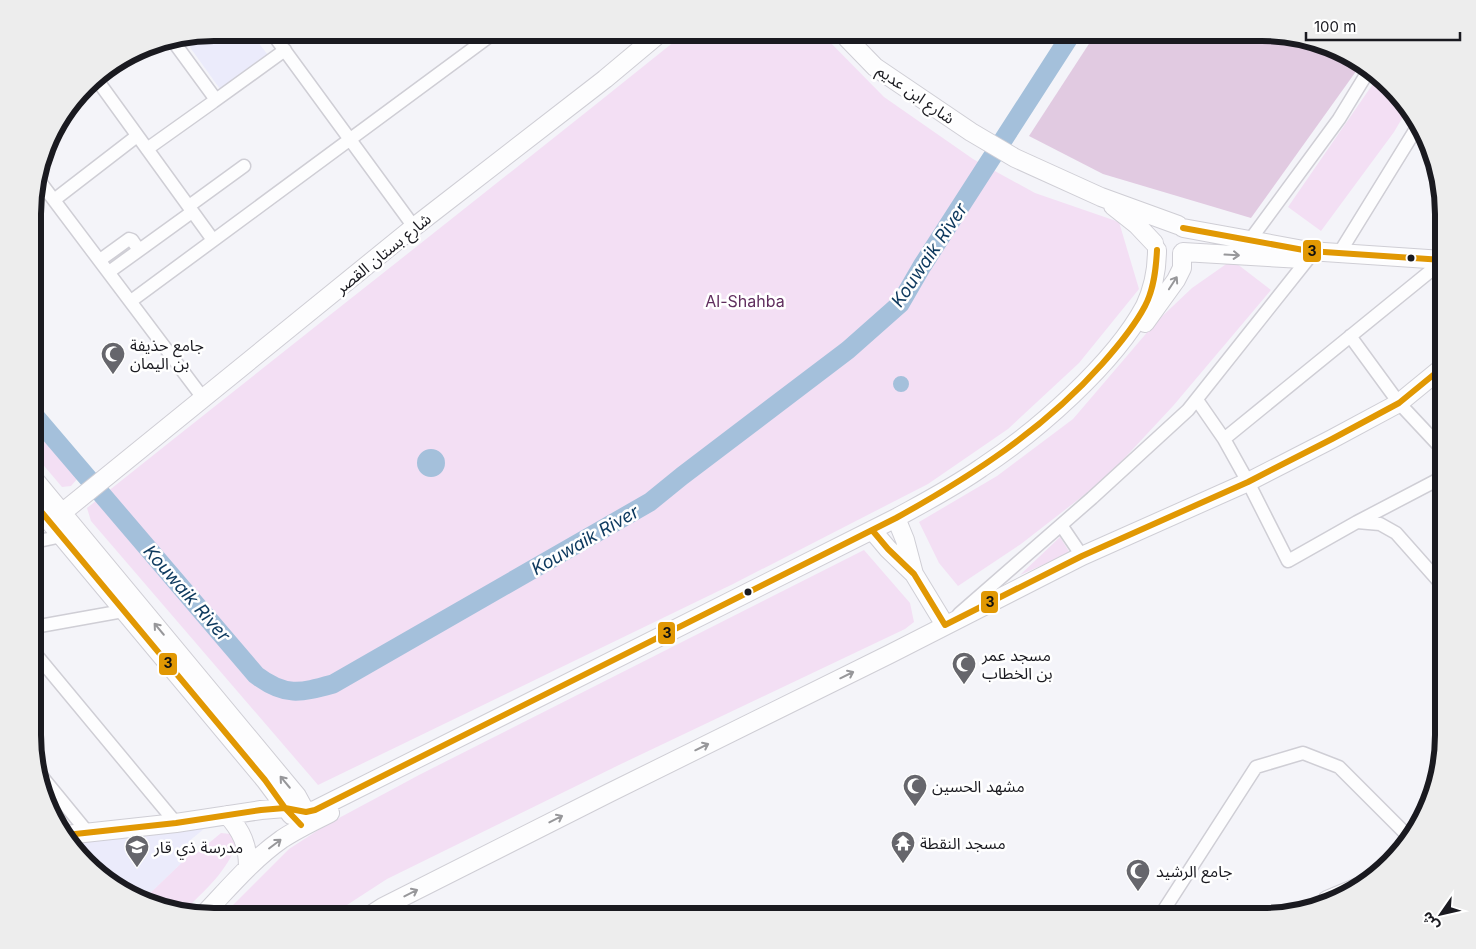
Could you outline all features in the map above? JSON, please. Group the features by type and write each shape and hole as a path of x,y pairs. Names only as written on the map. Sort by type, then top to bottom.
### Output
{"main road":[{"name":"شارع ابن عديم","path":"851,41 875,67 971,132 1015,158 1101,197"},
{"name":"شارع بستان القصر","path":"69,507 414,228 605,79 649,42"},
{"path":"1101,197 1180,227 1188,238 1186,248 1178,255 1169,257 1160,254 1132,220 1101,197"},
{"path":"897,521 983,468 1035,428 1080,387 1118,345 1146,304 1157,263 1155,233 1163,225 1168,223 1180,227 1309,251 1340,252 1434,266"},
{"path":"1183,252 1434,267"},
{"path":"210,908 248,867 307,820 953,494 986,473 1039,434 1087,392 1126,348 1176,280 1182,268 1183,252"},
{"path":"382,908 1082,556 1248,482 1399,403 1434,374"},
{"path":"41,485 69,507 297,796 307,820"},
{"path":"41,511 285,808 307,820"},
{"path":"897,521 905,540 914,574"},
{"path":"874,533 894,556 914,574 946,625"},
{"path":"260,810 268,803 272,794 271,789"},
{"path":"73,835 285,808"},
{"path":"228,815 244,839 248,856 248,867"}],"street":[{"path":"279,42 414,228"},
{"path":"131,301 481,42"},
{"path":"177,46 214,97 213,102"},
{"path":"147,149 285,50"},
{"path":"1250,240 1338,118 1365,76"},
{"path":"100,84 213,240"},
{"path":"1340,252 1414,133"},
{"path":"54,200 137,136"},
{"path":"109,272 244,166"},
{"path":"44,187 203,398"},
{"path":"100,260 129,239 132,240 139,250"},
{"path":"946,625 1061,525 1188,410 1308,259"},
{"path":"1224,440 1350,336 1434,272"},
{"path":"1350,336 1399,403 1434,440"},
{"path":"1196,400 1224,440 1248,482 1288,561 1434,482"},
{"path":"1357,522 1380,524 1396,534 1434,576"},
{"path":"1061,525 1082,556"},
{"path":"41,540 62,536"},
{"path":"41,626 124,610"},
{"path":"41,660 176,823"},
{"path":"1166,907 1256,767 1303,753 1339,767 1405,833"},
{"path":"49,785 89,834"}],"shaded area":[{"path":"1091,41 1273,42 1317,50 1357,70 1251,218 1103,174 1029,136"},
{"path":"203,42 258,42 268,55 220,89 188,44"},
{"name":"مدرسة ذي قار","path":"203,823 205,828 188,842 195,850 149,895 118,879 100,865 76,839"}],"green space":[{"name":"Al-Shahba","path":"829,41 884,97 973,159 1035,193 1119,222 1139,289 1079,363 1008,429 928,484 733,584 318,785 91,521 87,508 674,42"},
{"path":"1374,82 1404,115 1394,132 1321,231 1288,207"},
{"path":"1232,260 1271,290 1173,406 1106,478 1021,544 958,586 939,563 919,522 997,476 1073,419 1156,322 1192,288"},
{"path":"41,437 77,479 71,486 62,487 41,462"},
{"path":"1060,537 1070,553 1020,575"},
{"path":"864,550 910,603 914,622 905,629 621,764 387,879 343,908 230,908 289,849 326,825 419,775"},
{"path":"221,833 231,834 237,842 222,871 189,906 159,899 149,895 195,850 197,853"}],"water":[{"path":"901,376 909,384 901,392 893,384"},
{"path":"431,449 441,453 445,463 441,473 431,477 421,473 417,463 421,453"}],"waterway":[{"name":"Kouwaik River","path":"41,423 256,675 284,690 302,691 333,684 650,502 848,350 900,304 922,266 1067,41"}],"transit line":[{"name":"3","path":"1183,228 1309,251 1434,259"},
{"name":"3","path":"73,834 176,823 261,810 285,808 306,812 315,810 896,518 1006,450 1080,388 1120,343 1141,314 1152,286 1157,250"},
{"name":"3","path":"872,530 888,549 914,574 945,625 1082,556 1248,482 1332,439 1399,403 1434,374"},
{"name":"3","path":"41,511 301,825"}],"place":[{"name":"جامع حذيفة بن اليمان","path":"113,375"},
{"name":"مسجد عمر بن الخطاب","path":"964,685"},
{"name":"مشهد الحسين","path":"915,807"},
{"name":"مسجد النقطة","path":"903,864"},
{"name":"مدرسة ذي قار","path":"137,868"},
{"name":"جامع الرشيد","path":"1138,892"}]}
